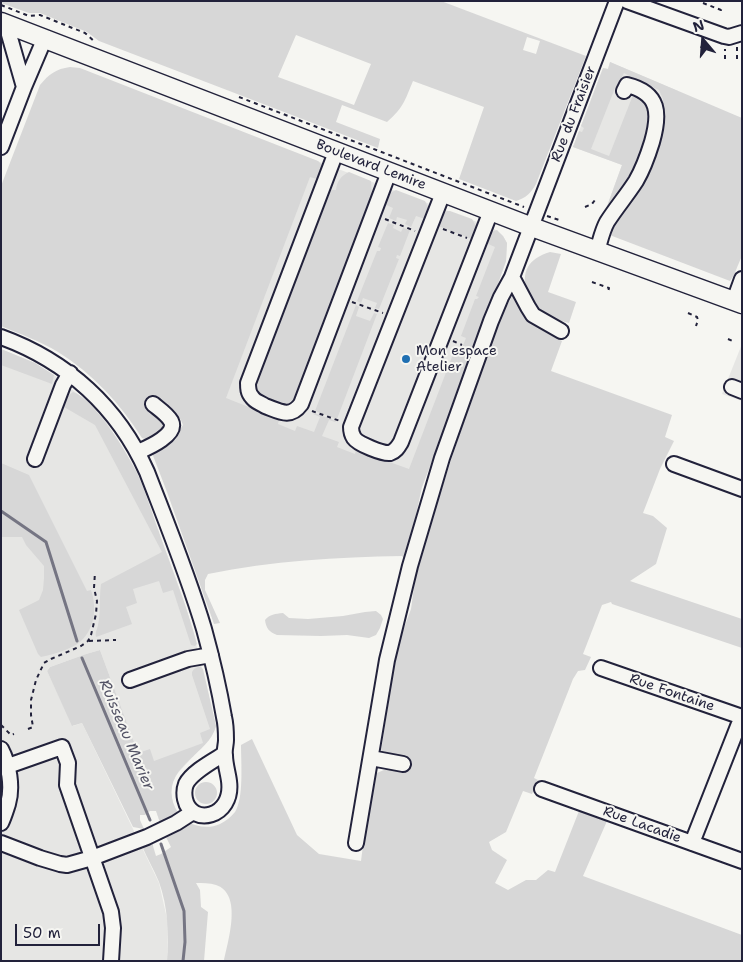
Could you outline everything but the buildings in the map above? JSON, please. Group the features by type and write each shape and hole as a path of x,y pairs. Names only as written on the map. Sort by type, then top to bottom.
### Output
{"main road":[{"name":"Boulevard Lemire","path":"3,23 532,227 738,303"}],"street":[{"name":"Rue du Fraisier","path":"356,843 387,660 418,539 442,458 491,321 512,277 532,227 617,1"},
{"path":"627,1 724,36 741,34"},
{"path":"3,23 24,87"},
{"path":"1,147 44,40"},
{"path":"597,251 605,226 643,167 656,125 657,114 655,104 641,90 627,85"},
{"path":"336,152 248,383 248,390 253,399 279,411 291,412 300,404 389,172"},
{"path":"443,193 409,295 352,427 352,435 358,442 385,453 391,453 396,450 401,442 491,211"},
{"path":"512,277 534,315 562,331"},
{"path":"738,303 742,279"},
{"path":"1,337 37,352 70,373 104,404 138,452 148,472 199,614 211,655 226,728 224,754 229,785 227,802 220,810 210,815 200,815 193,812 185,801 184,792 187,783 194,775 224,754"},
{"path":"35,459 63,385 70,373"},
{"path":"138,452 157,443 172,428 169,419 153,404"},
{"path":"674,464 742,489"},
{"path":"130,680 188,659 211,655"},
{"name":"Rue Fontaine","path":"602,668 742,717"},
{"path":"692,843 742,717"},
{"path":"8,766 62,747 68,763 67,785 111,912 113,928 111,961"},
{"path":"1,749 8,766 9,799 1,823"},
{"path":"371,758 403,764"},
{"name":"Rue Lacadie","path":"542,789 742,861"},
{"path":"1,843 66,865 92,858 147,837 176,823 193,812"}],"path":[{"path":"703,3 721,10 722,8"},
{"path":"1,5 29,16 40,16 85,33 96,42"},
{"path":"58,28 60,24"},
{"name":"Boulevard Lemire","path":"235,96 512,202"},
{"path":"585,207 592,204 595,200"},
{"path":"388,220 411,229"},
{"path":"437,227 472,240"},
{"path":"592,282 609,288 608,292"},
{"path":"356,303 378,312"},
{"path":"688,313 697,317 696,326"},
{"path":"728,339 735,342"},
{"path":"458,343 462,344"},
{"path":"314,412 336,420"},
{"path":"28,729 34,727 30,710 32,694 44,663 51,658 81,646 88,641 94,628 97,598 94,588 95,572"},
{"path":"88,641 116,640"},
{"path":"1,725 11,735 14,734"}],"shaded area":[{"path":"1,1 441,1 586,56 536,184 528,195 516,201 459,179 484,107 413,81 401,107 387,122 342,105 336,122 380,139 378,148 99,41 87,32 40,13 29,13 1,3","holes":["296,35 371,64 354,105 278,77","527,37 540,41 536,54 523,50"]},
{"path":"610,62 678,91 598,231 622,165 573,147 603,68 608,69"},
{"path":"610,62 742,118 742,256 730,281 607,234 608,229 648,162 661,116 663,99 659,90 639,83 624,73 620,81 625,84 621,90 615,88 591,149 609,156 633,95 643,97 649,106 653,117 652,131 647,151 629,187 598,231 622,165 573,147 579,131 582,132 584,128 581,126 603,68 608,69"},
{"path":"70,67 80,68 318,161 323,166 320,180 310,177 226,398 279,419 278,424 295,431 297,426 314,432 320,417 314,413 336,421 329,420 322,436 339,442 337,447 355,454 356,450 409,469 455,349 461,351 466,338 461,336 475,299 479,297 476,296 495,247 486,243 487,238 497,230 503,236 507,243 506,261 479,338 422,487 406,561 402,556 353,557 280,563 208,574 205,580 205,590 220,623 214,624 152,453 162,448 173,438 183,425 181,420 172,411 165,426 156,436 142,438 115,401 83,370 51,348 1,326 1,186 40,85 53,73"},
{"path":"312,159 493,228 503,236 507,243 506,261 422,487 216,407"},
{"path":"349,172 371,181 371,205 361,236 296,396 287,404 279,404 258,391 255,388 256,383 331,190 336,190 340,179"},
{"path":"396,190 425,201 428,207 425,219 416,216 411,227 405,224 407,220 397,217 396,221 389,218 393,208 384,204 390,193"},
{"path":"447,211 472,219 476,226 472,239 438,226 441,216"},
{"path":"388,223 394,225 393,228 401,232 403,228 410,230 400,256 397,255 396,258 399,259 379,309 375,308 377,303 363,298 361,303 357,301 377,251 380,251 381,248 378,247"},
{"path":"550,252 561,254 548,292 576,302 569,323 540,313 532,304 527,293 525,278 528,267 536,258"},
{"path":"513,295 529,318 544,331 562,341 551,371 672,415 665,437 674,441 660,469 643,513 653,516 667,528 656,564 630,581 742,619 742,648 612,604 611,602 602,605 583,654 591,657 585,670 578,671 573,679 534,778 538,780 532,794 523,791 506,832 489,842 492,850 507,860 495,883 508,890 526,880 536,880 548,870 555,872 579,811 607,821 583,876 742,935 742,961 224,961 232,919 229,898 224,890 216,885 196,883 200,890 201,907 208,912 204,961 167,961 168,931 164,901 159,882 142,846 186,821 194,825 207,827 216,826 232,816 240,798 241,745 252,739 297,835 319,854 361,861 372,775 384,770 403,768 409,760 404,756 381,751 397,647 411,609 417,565 456,445 460,424 495,325","holes":["166,837 171,847 156,856 153,843"]},
{"path":"356,305 359,307 356,316 370,321 374,313 377,314 337,419 315,411"},
{"path":"742,344 742,401 722,394"},
{"path":"1,349 35,363 54,375 89,403 107,423 137,473 194,635 216,726 211,737 177,774 172,783 171,793 173,802 176,810 186,821 160,823 140,759 100,650 50,667 47,671 73,726 82,723 159,883 168,923 167,961 1,961"},
{"path":"1,349 35,363 54,375 52,384 1,365"},
{"path":"73,392 90,404 100,415 125,451 136,471 184,602 197,644 195,646 191,645 173,590 163,593 159,581 133,589 137,603 126,607 132,624 96,637 101,584 162,552 95,425 64,407 68,396"},
{"path":"1,463 29,475 87,591 91,590 93,597 92,624 86,636 73,647 41,657 19,610 39,600 43,590 44,566 26,545 22,537 1,537"},
{"path":"376,611 383,619 376,635 369,638 347,635 277,635 268,629 265,620 271,615 283,613 289,618 308,619"},
{"path":"100,650 138,753 150,749 154,761 203,743 200,733 210,729 192,672 200,666 203,669 216,726 212,736 176,776 172,786 172,798 180,815 161,825 156,811 150,811 145,815 140,815 144,829 133,827 82,723 72,726 47,671 50,667"},
{"path":"206,782 214,785 217,793 214,801 206,804 198,801 195,793 198,785"}],"waterway":[{"name":"Ruisseau Marier","path":"1,511 46,542 77,641"},
{"name":"Ruisseau Marier","path":"82,658 150,820"},
{"name":"Ruisseau Marier","path":"161,844 184,911 185,942 183,961"}],"place":[{"name":"Mon espace Atelier","path":"406,359"}]}
